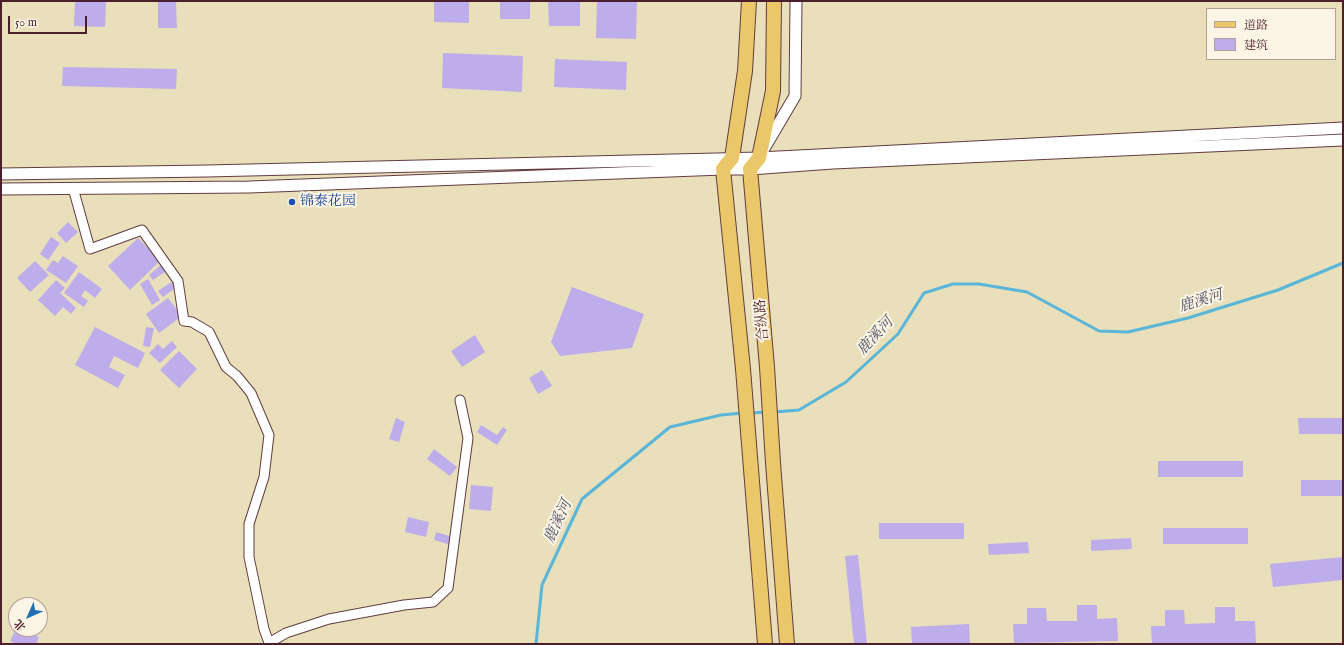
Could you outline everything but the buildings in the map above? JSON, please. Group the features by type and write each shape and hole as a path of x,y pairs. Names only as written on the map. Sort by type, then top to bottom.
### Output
{"main road":[{"path":"749,1 745,71 728,163 765,644"},
{"name":"合纵路","path":"774,1 773,91 755,163 773,463 787,644"}],"street":[{"path":"755,163 795,96 796,1"},
{"path":"755,163 1343,128"},
{"path":"1,174 728,163 841,163 1343,140"},
{"path":"1,189 249,187 728,163"},
{"path":"73,188 90,249 142,230 178,281 184,321 192,322 209,332 226,367 237,376 252,393 269,435 264,477 249,524 249,557 264,629 269,643 286,633 329,619 404,605 433,602 448,588 468,438 460,400"}],"waterway":[{"name":"鹿溪河","path":"775,412 799,410 846,382 898,334 924,293 953,284 979,284 1027,292 1099,331 1128,332 1188,318 1278,290 1343,263"},
{"name":"鹿溪河","path":"751,413 767,412"},
{"name":"鹿溪河","path":"536,644 542,585 582,499 670,427 721,415 743,413"}],"place":[{"name":"锦泰花园","path":"292,202"}]}
